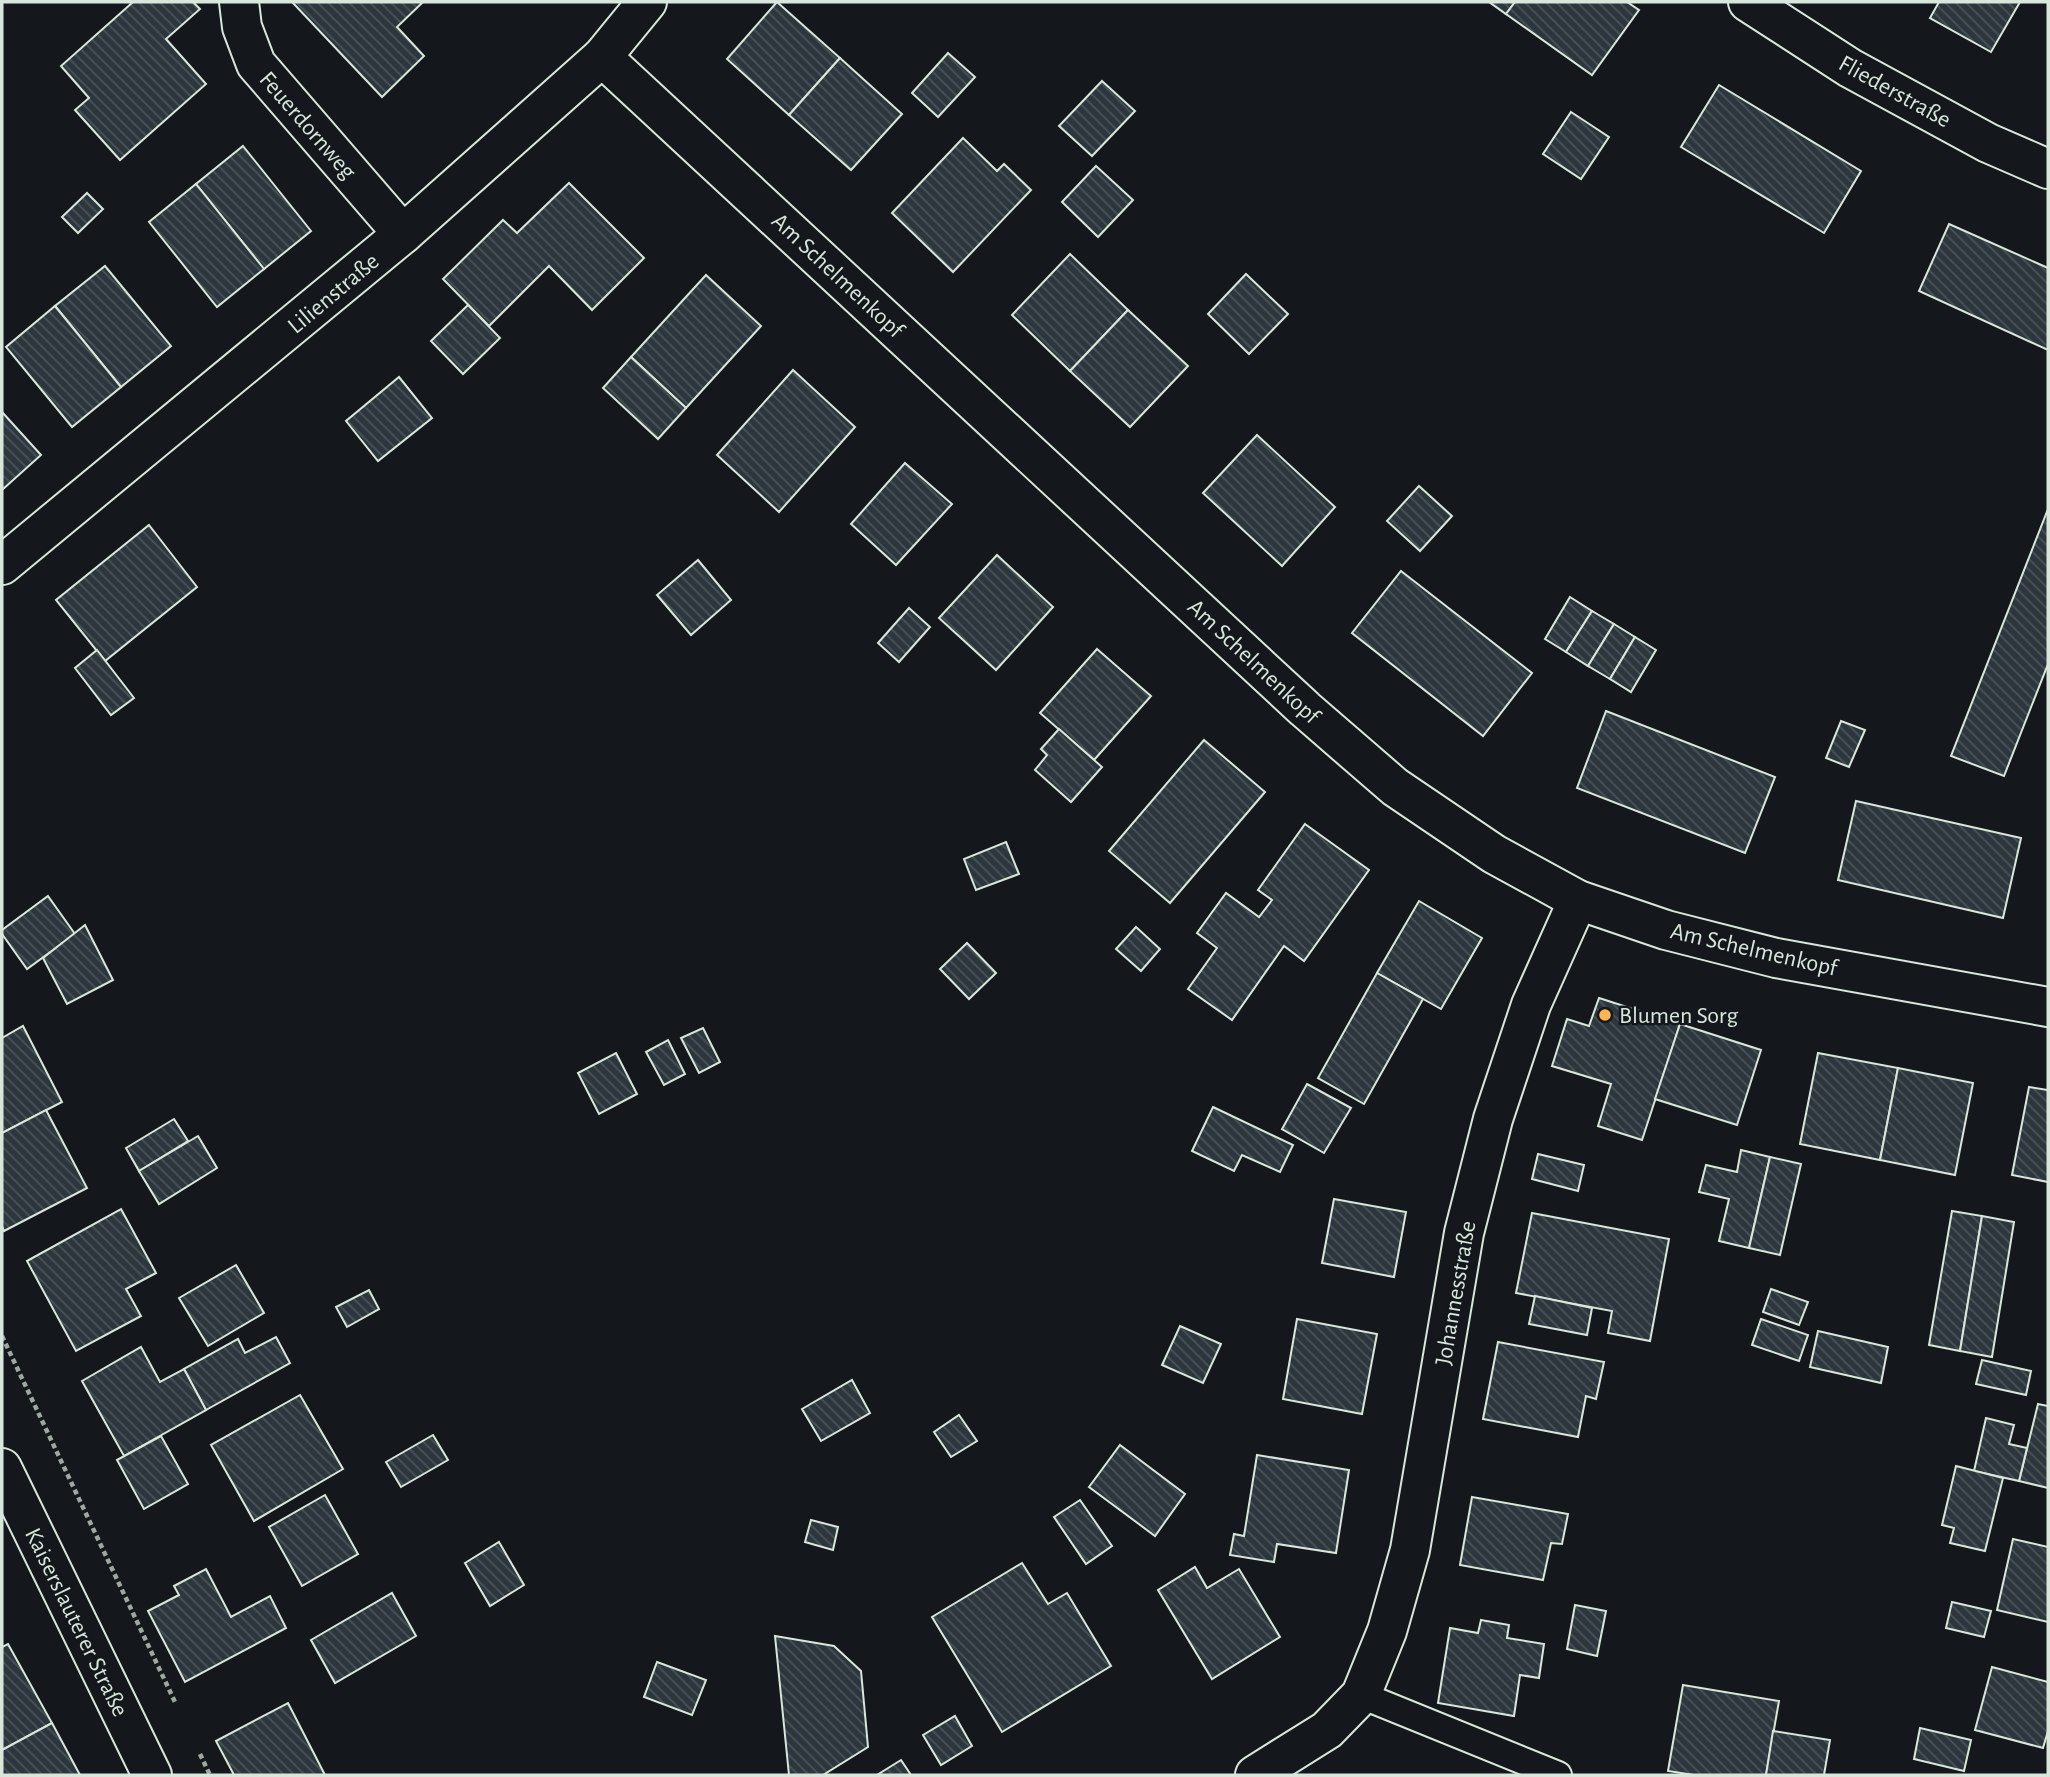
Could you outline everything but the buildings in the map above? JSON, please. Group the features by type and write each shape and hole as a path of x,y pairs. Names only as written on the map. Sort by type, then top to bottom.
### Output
{"street":[{"name":"Feuerdornweg","path":"239,2 242,27 256,64 403,234"},
{"name":"Lilienstraße","path":"2,565 403,234 602,57 647,2"},
{"name":"Fliederstraße","path":"1748,2 1850,68 1988,143 2048,169"},
{"name":"Am Schelmenkopf","path":"602,57 1304,709 1395,787 1494,854 1578,900 1666,930 1776,958 2048,1007"},
{"name":"Johannesstraße","path":"1255,1775 1327,1730 1361,1695 1387,1631 1410,1550 1464,1233 1493,1119 1531,1005 1578,900"},
{"name":"Kaiserslauterer Straße","path":"2,1468 152,1775"}],"lane":[{"path":"1361,1695 1558,1775"}],"path":[{"path":"2,1336 181,1713"},
{"path":"198,1750 210,1775"}],"place":[{"name":"Blumen Sorg","path":"1605,1015"}]}
